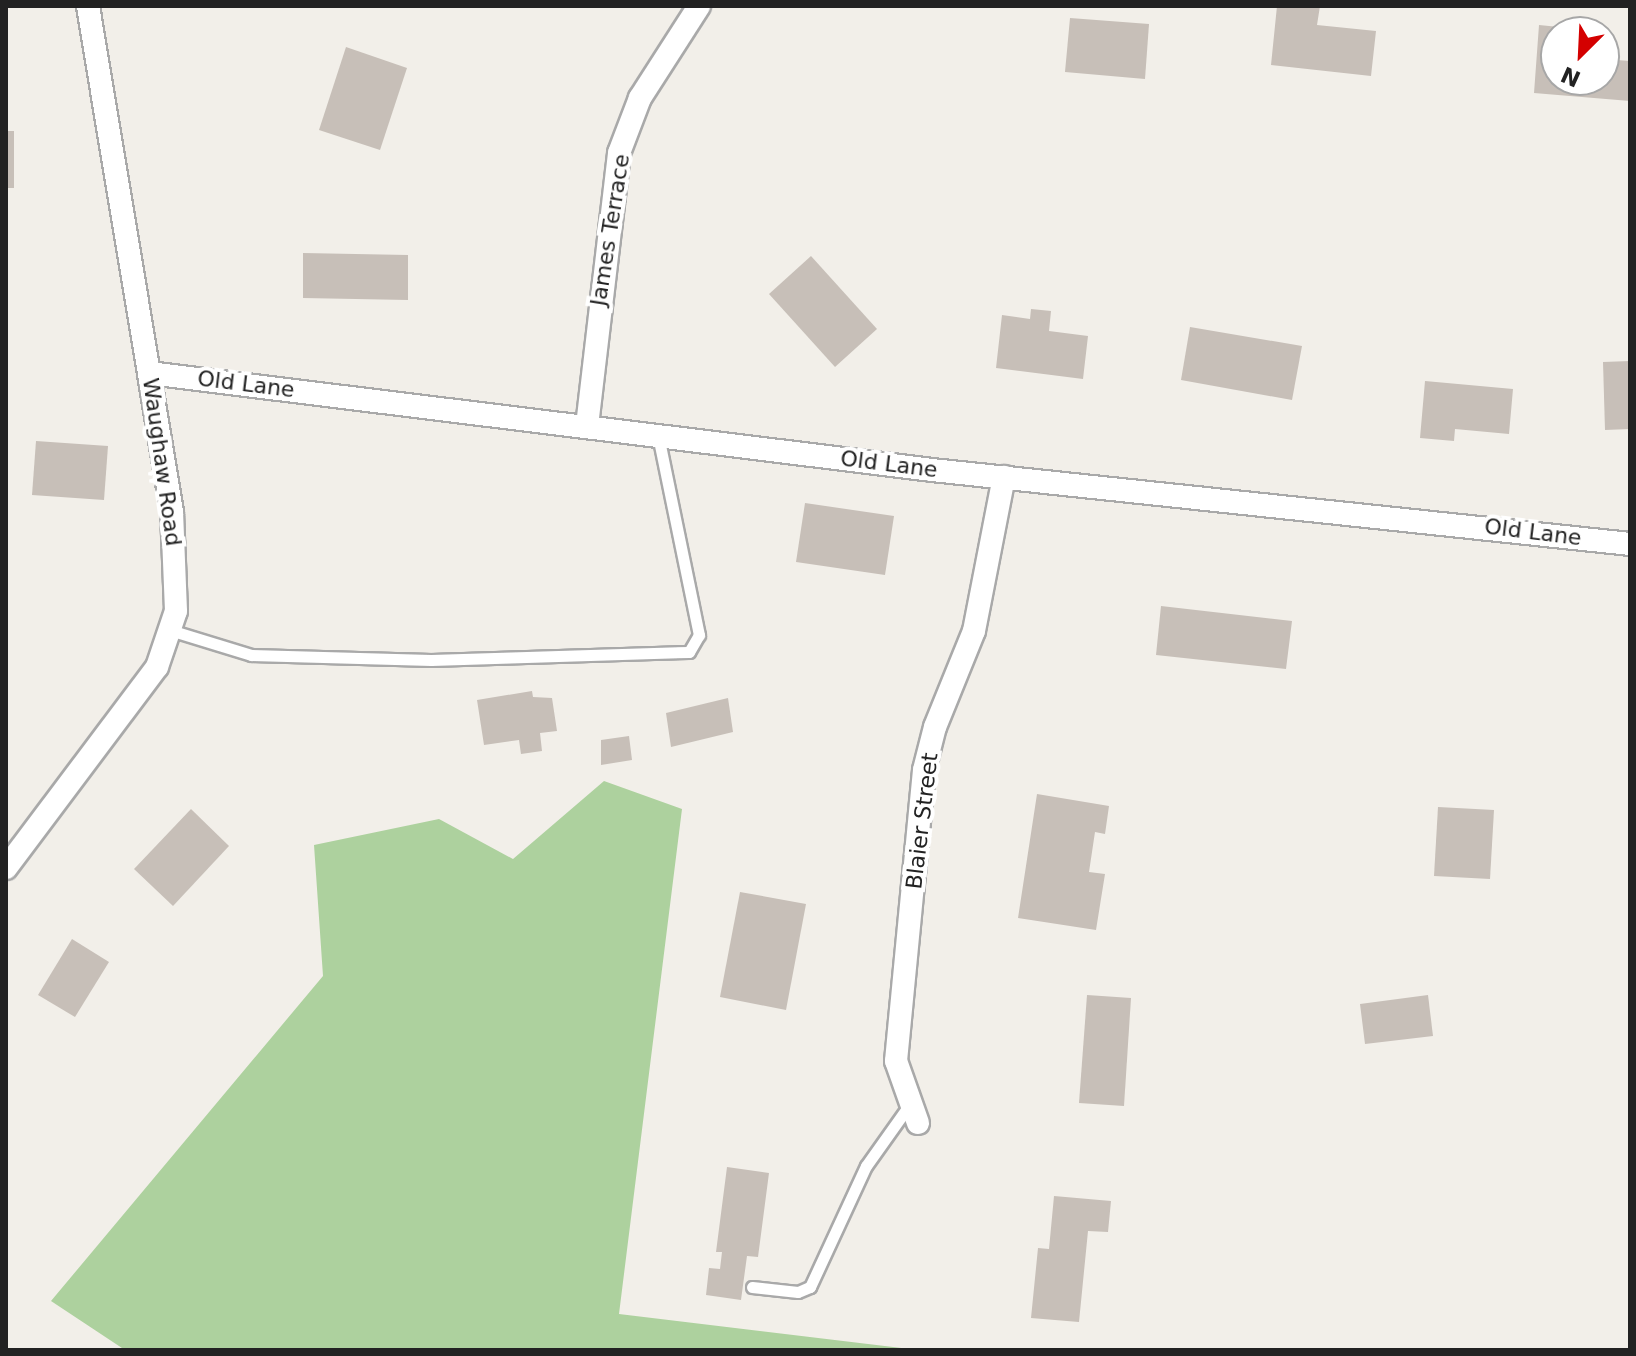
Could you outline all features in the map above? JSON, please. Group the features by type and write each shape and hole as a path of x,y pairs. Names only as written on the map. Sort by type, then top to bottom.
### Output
{"street":[{"name":"Waughaw Road","path":"6,868 157,667 173,631 176,552 88,6"},
{"name":"James Terrace","path":"587,426 619,153 640,98 699,6"},
{"name":"Old Lane","path":"149,373 1004,477 1630,544"},
{"name":"Blaier Street","path":"914,1113 896,1061 924,770 974,631 1004,477"}],"lane":[{"path":"173,631 251,655 431,660 689,652 699,635 658,434"},
{"path":"752,1287 798,1292 810,1287 866,1166 914,1113"}],"green space":[{"path":"604,781 682,809 619,1314 918,1350 125,1350 51,1301 323,976 314,845 439,819 513,859"}],"building":[{"path":"1277,6 1320,6 1317,25 1376,31 1371,76 1271,65"},
{"path":"1070,18 1149,24 1145,79 1065,72"},
{"path":"1539,25 1540,94 1534,93"},
{"path":"346,47 407,68 380,150 319,130"},
{"path":"1620,60 1630,61 1630,101 1570,96 1620,96"},
{"path":"6,131 14,131 14,188 6,188"},
{"path":"303,253 408,255 408,300 303,298"},
{"path":"811,256 877,329 835,367 769,294"},
{"path":"1031,309 1051,311 1049,331 1088,336 1083,379 996,368 1002,315 1030,319"},
{"path":"1190,327 1302,346 1292,400 1181,380"},
{"path":"1630,361 1630,429 1605,430 1603,362"},
{"path":"1425,381 1513,389 1509,434 1455,429 1454,441 1420,438"},
{"path":"36,441 108,446 104,500 32,495"},
{"path":"805,503 894,516 885,575 796,562"},
{"path":"1161,606 1292,621 1286,669 1156,655"},
{"path":"532,691 533,697 552,698 557,731 540,733 542,751 521,754 519,740 484,745 477,700"},
{"path":"728,698 733,732 671,747 666,713"},
{"path":"629,736 632,760 601,765 601,740"},
{"path":"1037,794 1109,806 1105,834 1095,832 1089,872 1105,874 1096,930 1018,918"},
{"path":"1438,807 1494,810 1490,879 1434,876"},
{"path":"191,809 229,846 173,906 134,869"},
{"path":"740,892 806,904 786,1010 720,997"},
{"path":"72,939 109,962 75,1017 38,995"},
{"path":"1087,995 1131,998 1124,1106 1079,1103"},
{"path":"1428,995 1433,1036 1365,1044 1360,1004"},
{"path":"727,1167 769,1173 758,1257 747,1256 741,1300 706,1295 709,1268 720,1269 722,1252 716,1252"},
{"path":"1054,1196 1111,1201 1108,1232 1088,1231 1079,1322 1031,1318 1038,1248 1049,1249"}]}
